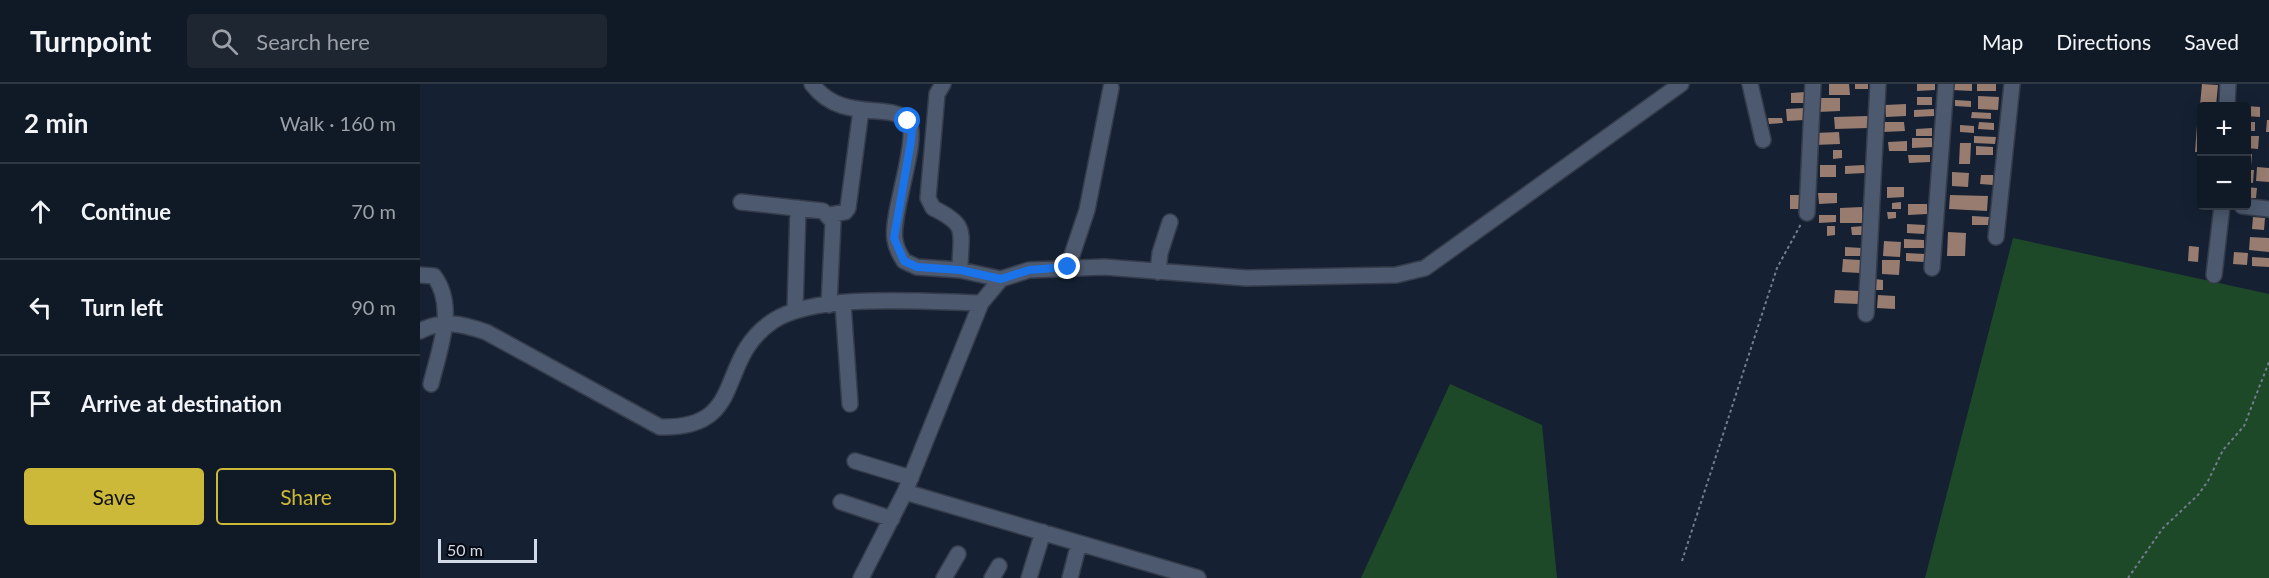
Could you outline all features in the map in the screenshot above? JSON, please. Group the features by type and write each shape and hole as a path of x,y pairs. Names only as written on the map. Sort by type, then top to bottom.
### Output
{"street":[{"path":"812,84 831,102 861,111 897,114 908,121 912,129 894,238 904,261 917,267 960,270 1001,279 1029,270 1068,267 1246,278 1396,275 1425,268 1665,90 1682,84"},
{"path":"943,84 937,94 928,198 933,208 956,220 960,226 960,270"},
{"path":"1750,84 1762,140"},
{"path":"1807,213 1813,84"},
{"path":"1866,314 1878,84"},
{"path":"1932,268 1946,84"},
{"path":"1996,237 2012,84"},
{"path":"2227,102 2228,84"},
{"path":"1068,267 1087,210 1111,88"},
{"path":"829,215 845,212 848,208 861,111"},
{"path":"741,202 823,211 833,222 836,304 850,404"},
{"path":"2251,207 2269,208"},
{"path":"795,310 798,208"},
{"path":"2214,275 2222,210"},
{"path":"1158,272 1160,253 1170,222"},
{"path":"420,275 434,276 444,290 445,323 431,384"},
{"path":"861,578 908,485 981,303 1001,279"},
{"path":"420,331 431,325 455,322 486,332 660,427 682,428 703,422 718,410 745,347 773,321 795,310 836,304 894,301 981,303"},
{"path":"855,461 908,485 1043,532 1198,578"},
{"path":"841,502 892,519"},
{"path":"1029,578 1043,532"},
{"path":"1070,578 1079,543"},
{"path":"944,578 958,554"}],"path":[{"path":"1682,561 1777,268 1807,213"},
{"path":"2128,578 2163,528 2198,495 2208,481 2223,450 2244,426 2269,363"}],"green space":[{"path":"2013,238 2269,294 2269,578 1925,578"},
{"path":"1450,384 1542,425 1557,578 1361,578"}],"building":[{"path":"1829,84 1849,84 1850,95 1829,95"},
{"path":"1855,84 1868,84 1868,89 1855,89"},
{"path":"1917,84 1935,84 1935,90 1917,91"},
{"path":"1952,84 1972,84 1972,91 1952,90"},
{"path":"1977,84 1996,84 1996,91 1977,91"},
{"path":"2202,84 2218,85 2216,102 2200,102"},
{"path":"1805,92 1806,103 1791,103 1791,93"},
{"path":"1978,96 1999,97 1998,110 1978,109"},
{"path":"1917,97 1932,97 1932,105 1917,105"},
{"path":"1818,98 1840,98 1840,111 1818,112"},
{"path":"1955,100 1971,101 1971,107 1955,106"},
{"path":"1906,104 1906,116 1886,117 1885,105"},
{"path":"2251,106 2260,107 2260,117 2251,116"},
{"path":"1804,108 1804,120 1787,121 1786,109"},
{"path":"1934,109 1934,116 1914,117 1914,110"},
{"path":"1972,112 1991,113 1991,119 1971,118"},
{"path":"1868,116 1868,128 1835,129 1834,117"},
{"path":"1768,118 1782,118 1783,123 1769,124"},
{"path":"2267,120 2269,120 2269,132 2266,132"},
{"path":"1883,122 1904,122 1905,131 1883,132"},
{"path":"1979,122 1994,123 1994,130 1978,129"},
{"path":"2251,122 2255,122 2255,131 2251,131"},
{"path":"1960,125 1974,126 1974,133 1960,132"},
{"path":"2197,125 2197,152 2195,152"},
{"path":"1932,128 1932,136 1916,136 1916,129"},
{"path":"1839,132 1840,144 1814,145 1814,133"},
{"path":"1974,136 1996,137 1995,144 1974,143"},
{"path":"2251,136 2259,136 2258,149 2251,148"},
{"path":"1912,138 1932,138 1932,147 1912,148"},
{"path":"1907,141 1907,151 1889,151 1888,142"},
{"path":"1960,143 1971,143 1970,164 1959,164"},
{"path":"1976,146 1993,147 1993,155 1976,155"},
{"path":"1833,150 1842,150 1842,158 1833,159"},
{"path":"1908,155 1930,155 1930,162 1909,163"},
{"path":"1820,165 1836,165 1836,177 1820,177"},
{"path":"1864,165 1865,173 1845,174 1845,166"},
{"path":"2257,167 2269,168 2269,182 2256,181"},
{"path":"2251,170 2254,170 2253,183 2251,183"},
{"path":"1952,172 1969,173 1968,187 1952,186"},
{"path":"1981,175 1993,175 1993,185 1980,184"},
{"path":"1887,187 1904,187 1904,197 1887,198"},
{"path":"2251,187 2257,188 2256,198 2251,198"},
{"path":"1818,193 1837,193 1837,203 1819,204"},
{"path":"1790,195 1799,195 1800,209 1790,209"},
{"path":"1950,195 1988,196 1987,211 1949,209"},
{"path":"1901,202 1901,209 1892,209 1892,203"},
{"path":"1908,204 1927,204 1927,214 1908,215"},
{"path":"1862,207 1863,223 1840,223 1840,208"},
{"path":"1887,212 1896,212 1896,218 1888,219"},
{"path":"1819,215 1836,215 1836,222 1819,223"},
{"path":"1972,216 1989,217 1988,225 1972,225"},
{"path":"2253,217 2265,218 2264,230 2252,229"},
{"path":"1907,224 1925,225 1924,234 1907,233"},
{"path":"1827,226 1835,226 1835,235 1827,236"},
{"path":"1864,226 1865,235 1852,235 1851,227"},
{"path":"1948,232 1966,233 1965,256 1947,256"},
{"path":"2250,237 2269,238 2269,252 2249,250"},
{"path":"1904,239 1924,240 1924,248 1904,248"},
{"path":"1884,241 1901,242 1900,257 1883,256"},
{"path":"2189,246 2199,247 2198,262 2188,261"},
{"path":"1845,247 1862,248 1861,256 1845,256"},
{"path":"2234,252 2248,253 2247,265 2233,264"},
{"path":"1906,253 1925,254 1924,262 1906,261"},
{"path":"2252,257 2269,258 2269,267 2252,266"},
{"path":"1843,259 1860,260 1860,273 1842,272"},
{"path":"1882,260 1900,260 1899,275 1882,274"},
{"path":"1875,279 1883,280 1883,290 1875,290"},
{"path":"1835,290 1859,291 1859,304 1834,303"},
{"path":"1878,295 1895,296 1895,309 1877,308"}],"route":[{"path":"908,121 912,129 911,141 901,186 894,238 904,261 917,267 960,270 1001,279 1029,270 1068,267"}]}
